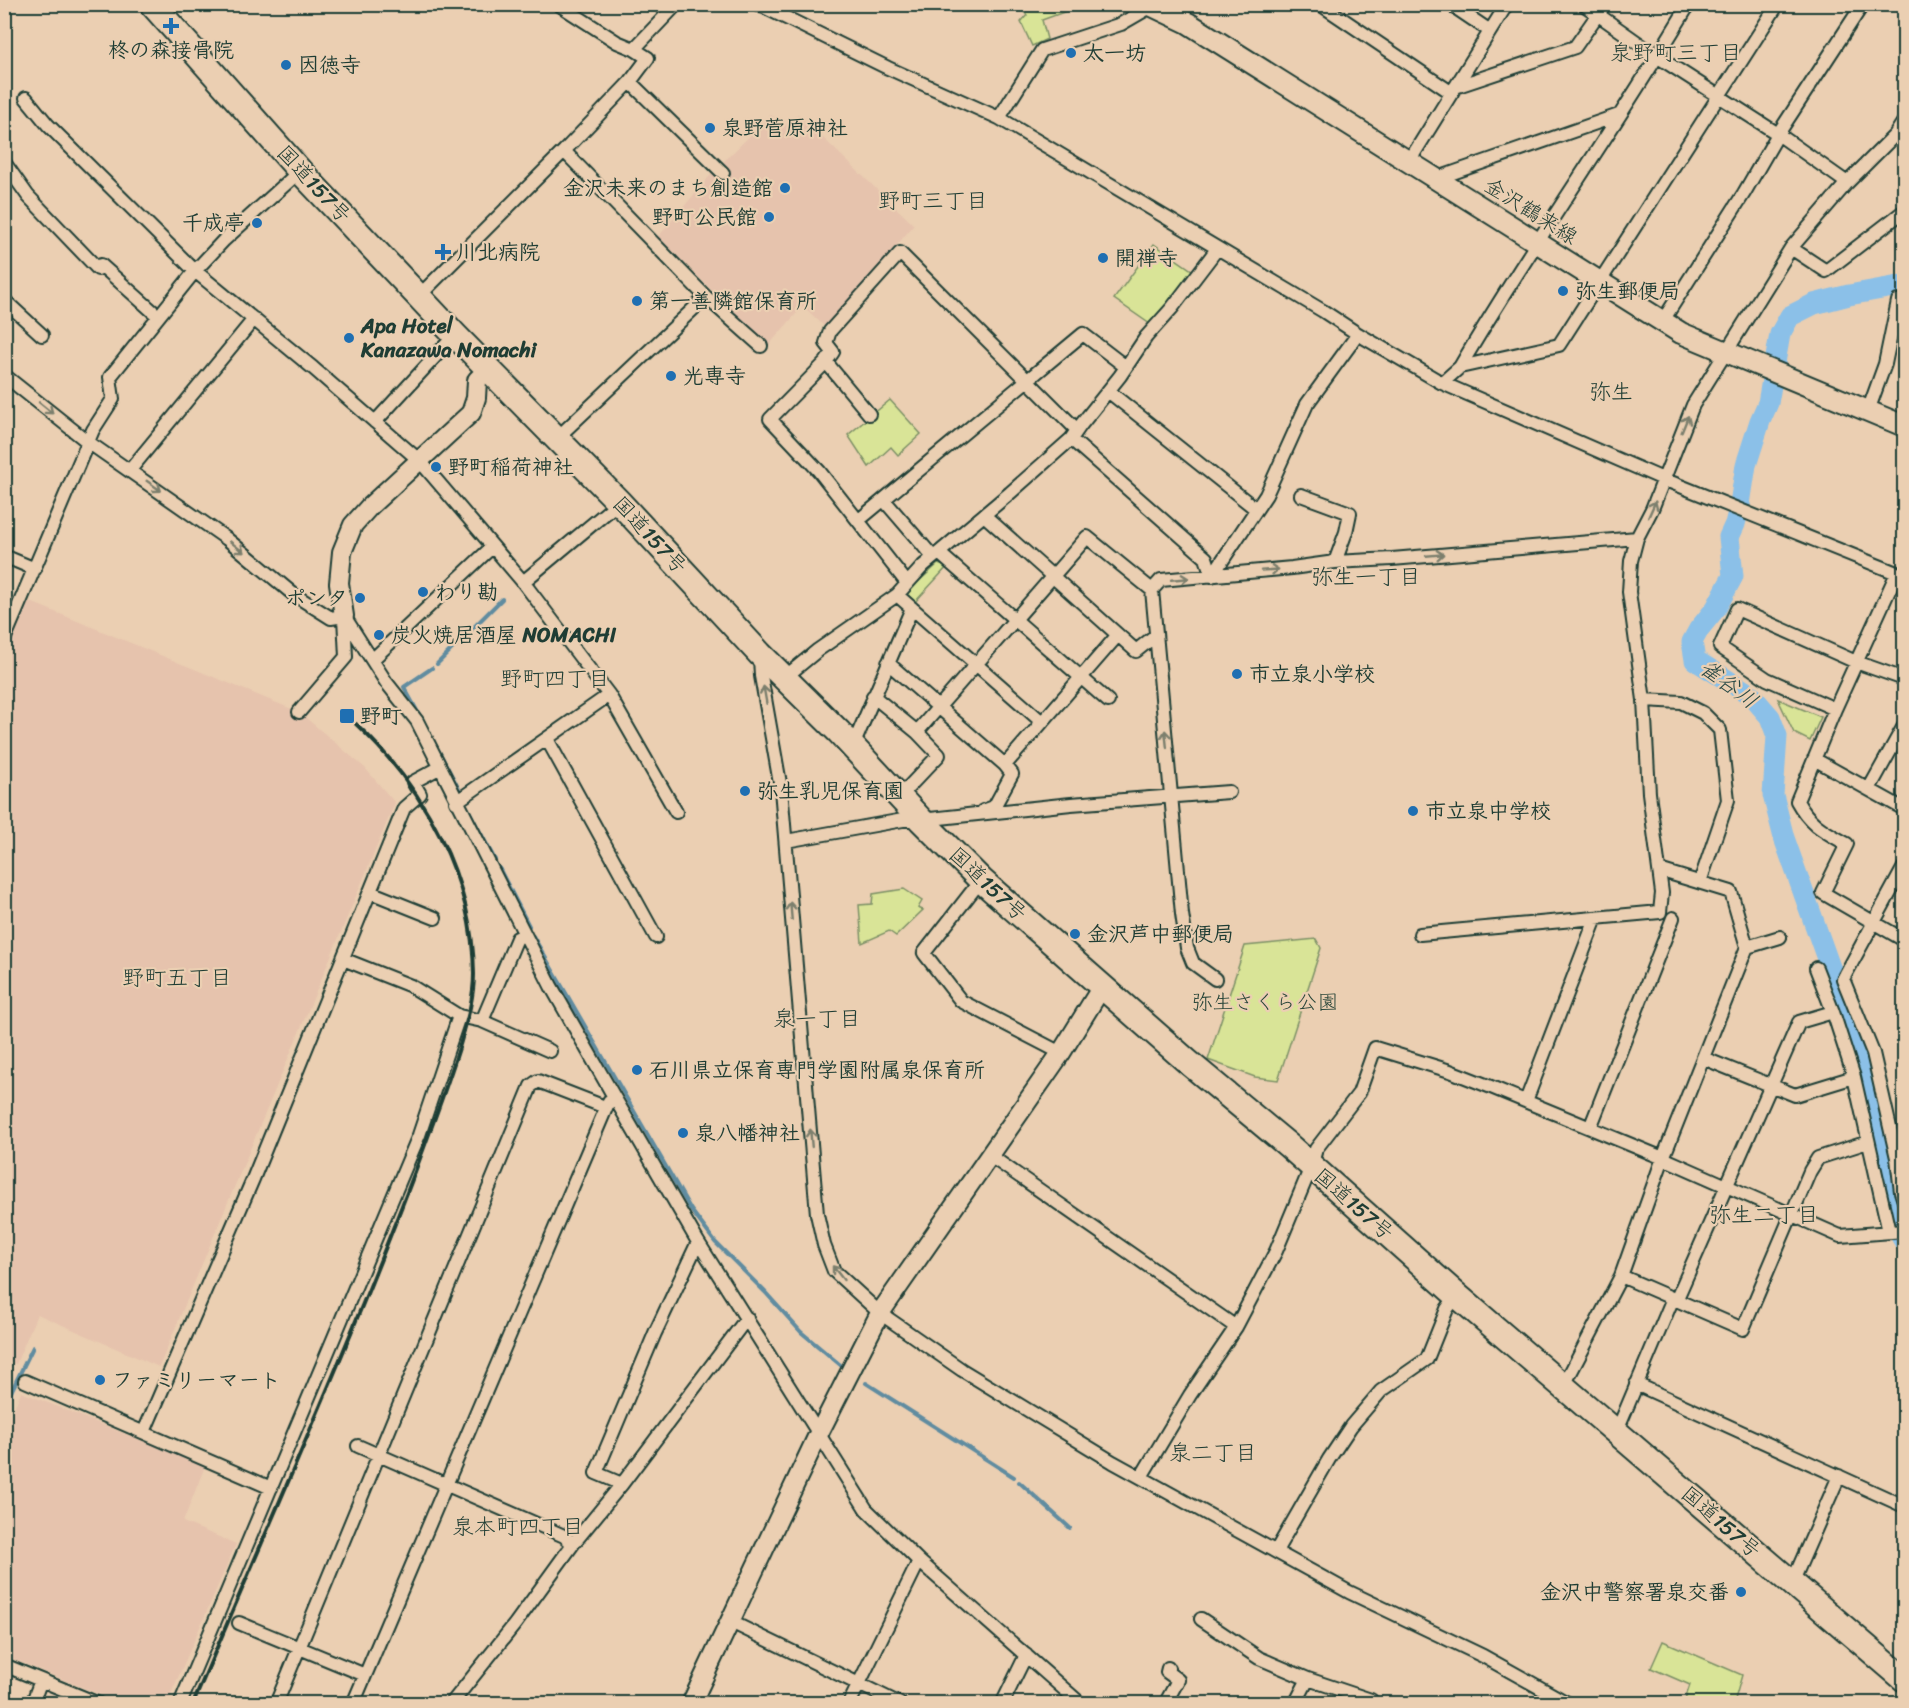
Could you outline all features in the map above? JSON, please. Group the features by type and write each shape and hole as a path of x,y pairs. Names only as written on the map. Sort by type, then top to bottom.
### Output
{"highway":[{"name":"国道157号","path":"152,4 300,171 455,335 557,438 760,654 853,746 921,820 981,880 1188,1062 1289,1146 1457,1295 1905,1679"}],"main road":[{"name":"金沢鶴来線","path":"1151,5 1188,23 1598,283 1681,333 1905,426"}],"street":[{"path":"419,296 564,151 630,82 648,58 617,42 558,4"},
{"path":"634,49 677,4"},
{"path":"758,4 888,68 999,118 1442,383 1663,479 1901,574 1856,662 1797,801 1805,816 1819,829 1846,844 1823,893 1905,940"},
{"path":"999,118 1042,50 1121,24 1151,5 1184,6 1189,4"},
{"path":"1320,4 1453,90"},
{"path":"1450,4 1490,31"},
{"path":"1408,163 1507,4"},
{"path":"1583,4 1602,10 1658,57 1778,134 1846,184"},
{"path":"1442,383 1460,367 1536,243 1658,57 1689,4"},
{"path":"1460,367 1559,345 1778,4"},
{"path":"1662,322 1744,193 1778,134 1863,4"},
{"path":"1453,90 1575,47 1602,10"},
{"path":"630,82 723,173"},
{"path":"26,98 48,125 195,271 420,461 523,582 609,695 676,812"},
{"path":"1435,179 1619,115"},
{"path":"1420,934 1660,912 1662,893 1649,793 1644,700 1629,592 1631,561 1637,538 1652,509 1693,405 1791,248 1846,184 1895,135 1905,121"},
{"path":"564,151 706,297 761,346"},
{"path":"4,162 28,196 99,267 158,316"},
{"path":"4,640 93,430 113,399 110,377 195,271 224,240 300,171"},
{"path":"1791,248 1826,271 1905,211"},
{"path":"784,678 818,650 897,595 936,555 1074,434 1126,367 1146,337 1172,308 1217,249"},
{"path":"907,583 819,471 770,420 826,362 833,352 826,343 830,330 900,253 1028,380 1074,434 1206,558 1212,576"},
{"path":"557,438 706,297"},
{"path":"4,300 42,335"},
{"path":"1868,411 1885,364 1898,302 1905,300"},
{"path":"130,470 254,319"},
{"path":"859,520 1083,334 1126,367"},
{"path":"1212,576 1266,495 1307,404 1358,334"},
{"path":"375,422 455,335"},
{"path":"826,362 869,414"},
{"path":"299,712 346,657 344,616 339,583 342,552 353,525 370,506 471,413 476,398 477,380 488,369"},
{"path":"4,375 88,442 227,539 293,594 331,618 344,616"},
{"path":"1107,391 1256,509"},
{"path":"1301,495 1350,513 1335,562"},
{"path":"884,500 936,555 1108,701"},
{"path":"523,582 618,502"},
{"path":"984,515 1136,651 1156,635"},
{"path":"917,732 1088,537 1152,590 1187,948 1193,963 1215,979"},
{"path":"1152,590 1161,580 1335,562 1637,538"},
{"path":"372,660 492,547"},
{"path":"4,556 35,568"},
{"path":"897,595 1042,722"},
{"path":"853,746 912,608"},
{"path":"1835,709 1767,679 1720,647 1737,609 1856,662 1905,679"},
{"path":"344,616 386,682 417,722 551,986 698,1242 866,1509 919,1561 1081,1704"},
{"path":"1005,765 1117,636"},
{"path":"760,654 761,676 781,789 817,1214 824,1245 834,1271 879,1313 1048,1425 1349,1592 1483,1656 1552,1699 1569,1704"},
{"path":"888,663 1005,765 1012,774 994,807 967,816"},
{"path":"456,802 609,695"},
{"path":"873,696 917,732 939,755 900,796"},
{"path":"1644,700 1681,702 1703,713 1720,730 1728,800 1700,882"},
{"path":"1869,789 1905,726"},
{"path":"547,739 656,937"},
{"path":"1814,759 1905,809"},
{"path":"144,1432 253,1179 404,808 420,794 413,782 439,768"},
{"path":"786,841 903,820 1229,792"},
{"path":"1905,867 1843,979 1873,1053 1897,1158 1901,1192 1905,1201"},
{"path":"1564,1385 1621,1276 1663,1158 1747,947 1731,892 1659,870"},
{"path":"981,880 924,953 961,1001 1061,1053"},
{"path":"370,892 435,918"},
{"path":"1526,1101 1596,918"},
{"path":"1590,1128 1673,918"},
{"path":"482,1021 517,938 525,934"},
{"path":"1747,947 1780,937"},
{"path":"343,959 411,986 459,1016 482,1021 550,1051"},
{"path":"1141,1477 1184,1404 1236,1327 1276,1251 1311,1167 1316,1149 1359,1093 1375,1048 1450,1071 1526,1101 1840,1236 1898,1231 1868,1142 1854,1077 1816,968"},
{"path":"691,1704 818,1435 879,1313 1061,1053 1102,985"},
{"path":"1617,1431 1673,1298 1678,1296 1799,1022 1833,1012"},
{"path":"180,1704 419,1135 459,1016"},
{"path":"1703,1058 1795,1095 1854,1077"},
{"path":"276,1704 531,1086 538,1081 605,1107"},
{"path":"353,1704 605,1107 613,1095"},
{"path":"1621,1276 1743,1329 1818,1158 1868,1142"},
{"path":"1897,1158 1905,1144"},
{"path":"989,1155 1236,1327"},
{"path":"622,1484 596,1473 655,1333 698,1242"},
{"path":"1276,1551 1329,1459 1351,1426 1381,1391 1427,1359 1447,1309 1457,1295"},
{"path":"451,1704 515,1624 573,1544 622,1484 747,1318"},
{"path":"25,1381 270,1488"},
{"path":"1636,1384 1905,1506"},
{"path":"358,1446 564,1536 573,1544"},
{"path":"1792,1583 1839,1476"},
{"path":"849,1704 919,1561"},
{"path":"1201,1619 1259,1658 1308,1679 1371,1700 1370,1704"},
{"path":"731,1622 900,1704"},
{"path":"239,1623 365,1675"},
{"path":"1002,1704 1026,1655"},
{"path":"4,1665 99,1704"},
{"path":"1165,1704 1178,1680 1167,1672 1168,1668"},
{"path":"1295,1704 1308,1679"},
{"path":"32,1704 41,1680"}],"shaded area":[{"path":"798,114 914,225 826,328 803,306 768,346 658,237 714,171 771,115 784,126"},
{"path":"26,600 299,712 365,768 395,803 159,1367 37,1314 16,1364 5,1360 4,652"},
{"path":"21,1392 205,1466 183,1522 236,1544 167,1703 121,1703 5,1656 5,1430"}],"green space":[{"path":"1016,5 1083,5 1042,20 1047,39 1032,46 1021,22 1027,15"},
{"path":"1154,244 1193,271 1150,324 1114,299"},
{"path":"890,400 921,434 898,455 891,447 869,467 848,435"},
{"path":"938,564 947,567 915,602 907,592"},
{"path":"1778,699 1821,717 1810,741 1794,733"},
{"path":"904,889 922,901 918,908 923,910 896,936 889,931 862,943 859,905 872,904 873,894"},
{"name":"弥生さくら公園","path":"1316,939 1321,948 1278,1080 1255,1077 1208,1060 1245,946"},
{"path":"1663,1641 1742,1675 1734,1703 1684,1703 1690,1685 1651,1668"}],"waterway":[{"name":"雀谷川","path":"1904,285 1814,304 1790,316 1780,334 1768,403 1746,465 1740,504 1729,537 1733,576 1716,608 1692,642 1695,660 1751,695 1770,717 1777,736 1773,795 1784,838 1856,1040 1882,1154 1886,1183 1904,1241"},
{"path":"437,664 502,599"},
{"path":"421,718 404,687 432,668"},
{"path":"436,746 461,793"},
{"path":"469,811 495,860"},
{"path":"499,868 529,926"},
{"path":"533,936 691,1210 715,1242 801,1332 844,1368"},
{"path":"4,1406 33,1347"},
{"path":"866,1383 1014,1477"},
{"path":"1019,1482 1070,1528"}],"railway":[{"path":"193,1704 390,1236 449,1079 471,1002 474,983 471,939 465,904 454,870 423,806 381,749 356,724"}],"place":[{"name":"柊の森接骨院","path":"171,26"},
{"name":"太一坊","path":"1071,53"},
{"name":"因徳寺","path":"286,65"},
{"name":"泉野菅原神社","path":"710,128"},
{"name":"金沢未来のまち創造館","path":"785,188"},
{"name":"野町公民館","path":"769,217"},
{"name":"千成亭","path":"257,223"},
{"name":"川北病院","path":"443,252"},
{"name":"開禅寺","path":"1103,258"},
{"name":"弥生郵便局","path":"1563,291"},
{"name":"第一善隣館保育所","path":"637,301"},
{"name":"Apa Hotel Kanazawa Nomachi","path":"349,338"},
{"name":"光専寺","path":"671,376"},
{"name":"野町稲荷神社","path":"436,467"},
{"name":"わり勘","path":"423,592"},
{"name":"ポンタ","path":"360,598"},
{"name":"炭火焼居酒屋 NOMACHI","path":"379,635"},
{"name":"市立泉小学校","path":"1237,674"},
{"name":"野町","path":"347,716"},
{"name":"弥生乳児保育園","path":"745,791"},
{"name":"市立泉中学校","path":"1413,811"},
{"name":"金沢芦中郵便局","path":"1075,934"},
{"name":"石川県立保育専門学園附属泉保育所","path":"637,1070"},
{"name":"泉八幡神社","path":"683,1133"},
{"name":"ファミリーマート","path":"100,1380"},
{"name":"金沢中警察署泉交番","path":"1741,1592"}],"district":[{"name":"泉野町三丁目","path":"1676,52"},
{"name":"野町三丁目","path":"933,200"},
{"name":"弥生","path":"1611,391"},
{"name":"弥生一丁目","path":"1366,576"},
{"name":"野町四丁目","path":"555,678"},
{"name":"野町五丁目","path":"177,977"},
{"name":"泉一丁目","path":"817,1018"},
{"name":"弥生二丁目","path":"1764,1214"},
{"name":"泉二丁目","path":"1213,1452"},
{"name":"泉本町四丁目","path":"518,1526"}]}
